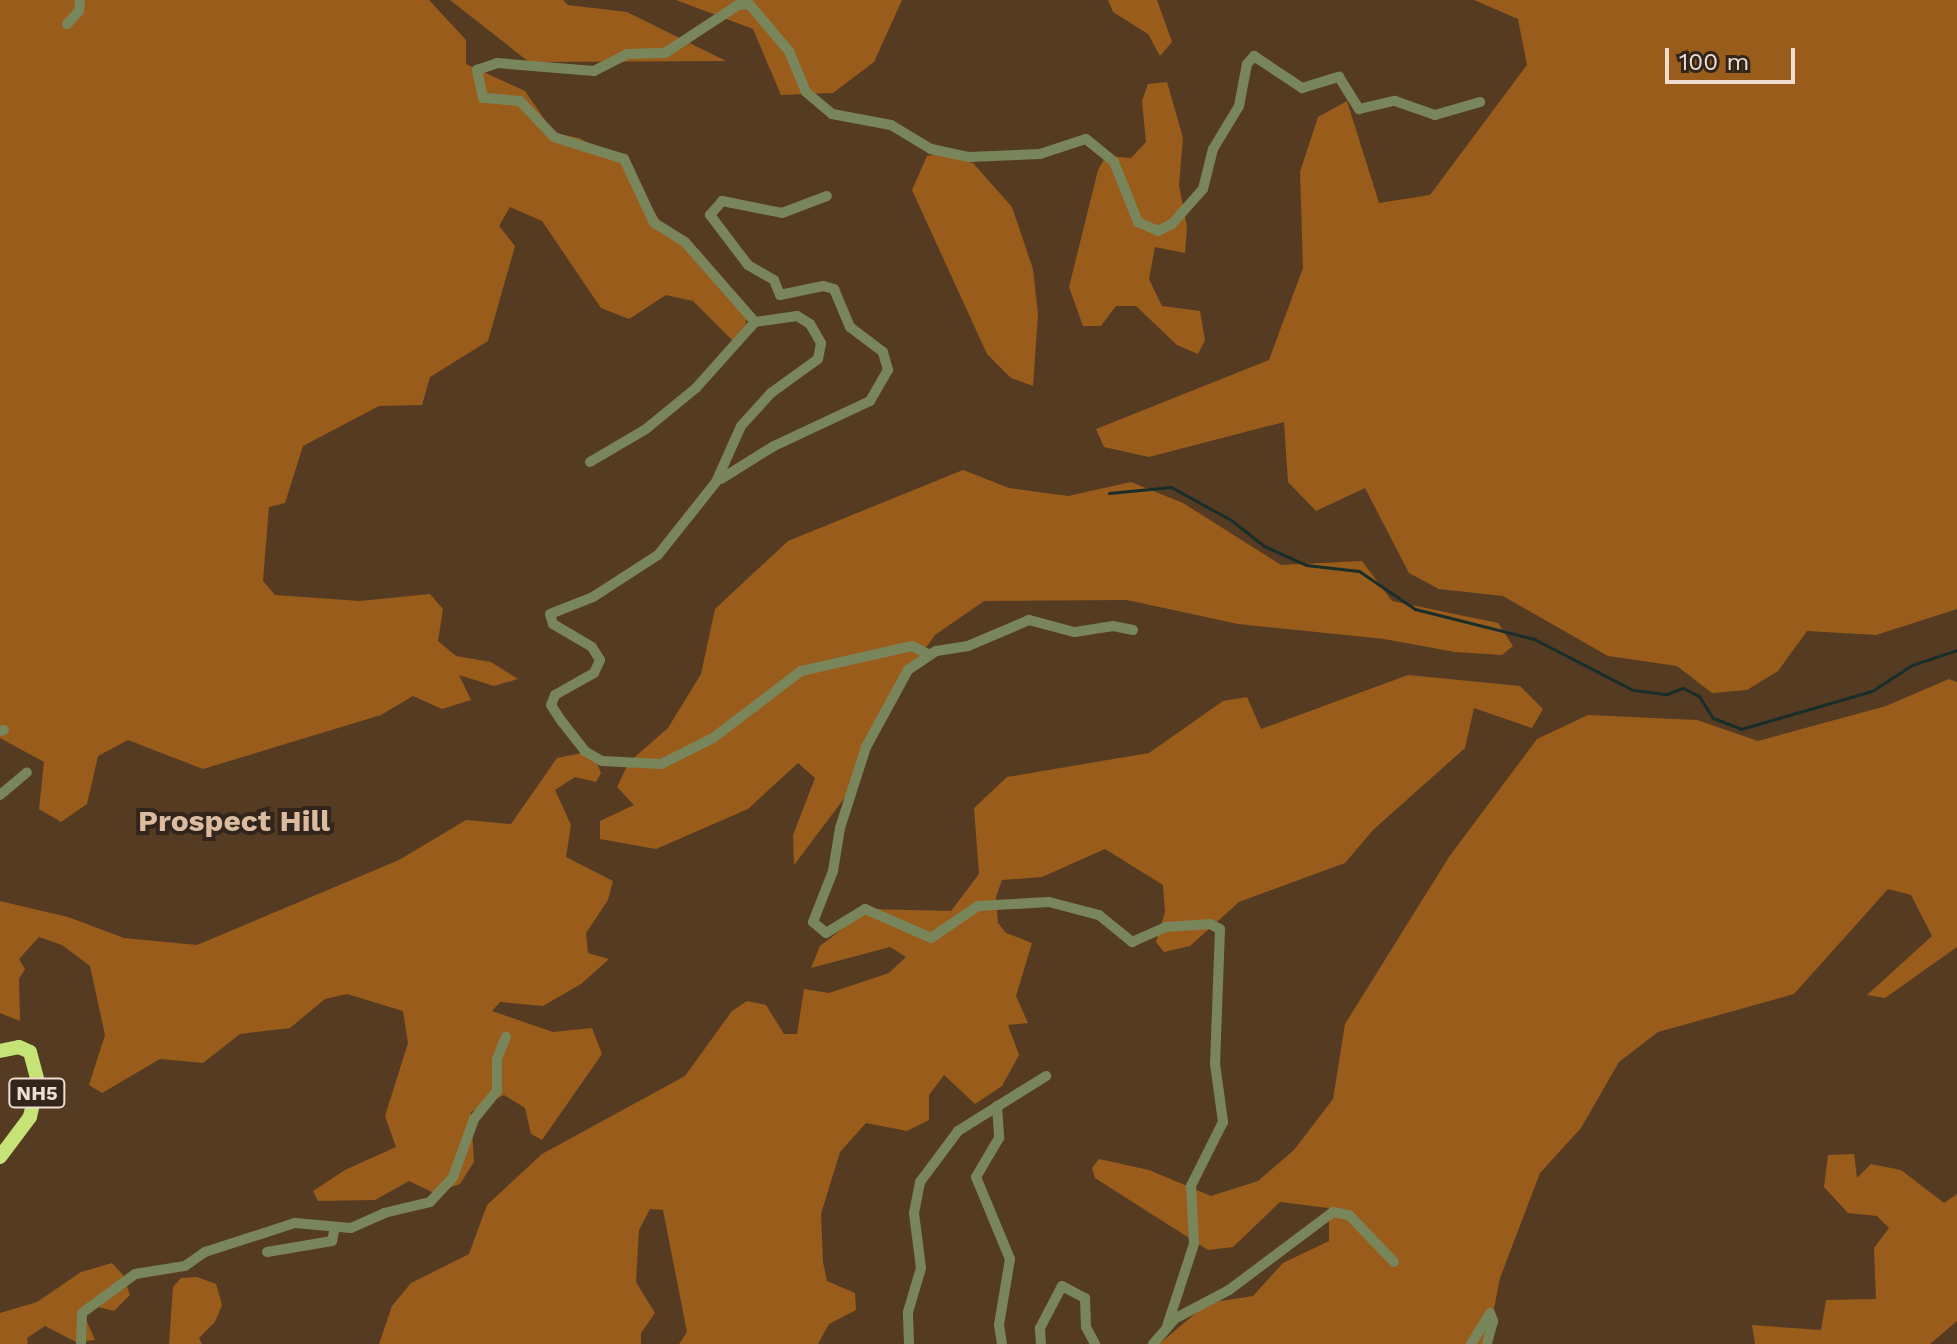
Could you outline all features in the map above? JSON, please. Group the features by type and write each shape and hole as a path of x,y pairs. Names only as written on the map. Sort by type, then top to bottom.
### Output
{"highway":[{"name":"NH5","path":"0,1051 19,1047 30,1052 38,1082 30,1117 0,1157"}],"street":[{"path":"67,24 79,11 80,0"},
{"path":"755,322 685,242 654,223 624,159 554,137 524,104 486,99 478,92 476,75 483,66 497,63 594,71 628,54 665,53 735,7 749,4 789,51 806,92 832,114 891,125 931,149 968,157 1040,154 1079,139 1090,141 1114,162 1138,222 1158,231 1172,224 1203,189 1213,149 1239,106 1251,57 1260,57 1305,88 1339,77 1359,109 1395,101 1435,115 1480,102"},
{"path":"716,482 774,446 870,401 881,388 887,357 852,330 834,289 823,286 780,295 771,278 742,259 710,215 722,201 782,213 827,196"},
{"path":"590,462 646,429 696,388 755,322 780,315 802,318 820,338 821,353 771,393 741,426 716,482 648,563 586,601 550,614 553,624 600,655 594,673 559,691 552,700 585,751 621,765 661,764 713,738 801,671 912,646 930,655"},
{"path":"1133,630 1113,626 1082,633 1029,620 968,646 930,655 902,677 872,733 813,922 826,933 865,909 931,938 978,906 1049,902 1099,915 1132,942 1166,927 1210,924 1220,929 1215,1064 1223,1122 1216,1146 1191,1186 1194,1244 1167,1326 1153,1344"},
{"path":"0,795 27,772"},
{"path":"81,1344 82,1313 135,1274 185,1266 205,1252 295,1223 351,1228 384,1213 420,1205 445,1189 462,1162 474,1119 497,1091 497,1059 506,1037"},
{"path":"909,1344 908,1312 921,1268 914,1213 920,1182 950,1139 1046,1076"},
{"path":"997,1106 999,1138 976,1177 1010,1259 999,1325 1002,1344"},
{"path":"1167,1326 1229,1290 1333,1212 1349,1215 1394,1262"},
{"path":"267,1252 332,1241 335,1227"},
{"path":"1041,1344 1040,1328 1062,1286 1086,1300 1085,1323 1095,1344"},
{"path":"1471,1344 1490,1313 1493,1321 1487,1344"}],"shaded area":[{"path":"0,0 429,0 466,40 466,64 525,91 554,133 579,138 624,162 663,226 699,250 747,313 744,337 732,340 693,301 666,295 629,319 601,308 542,221 510,207 499,226 515,246 488,341 430,377 422,405 379,406 303,446 285,503 269,507 263,581 275,595 360,601 430,594 443,609 438,641 456,656 491,662 518,679 494,686 459,675 471,700 442,709 413,696 381,715 203,769 128,740 98,756 87,804 61,822 39,809 44,762 0,738"},
{"path":"450,0 563,0 568,5 627,12 726,61 529,62"},
{"path":"676,0 902,0 874,62 833,93 781,95 753,29"},
{"path":"1108,0 1157,0 1172,42 1160,56 1148,34 1113,12"},
{"path":"1474,0 1957,0 1957,609 1876,635 1807,631 1778,671 1747,690 1712,693 1677,666 1608,656 1503,596 1439,589 1409,573 1365,488 1316,511 1288,482 1284,422 1149,457 1104,447 1096,429 1269,360 1303,268 1300,172 1318,117 1347,101 1379,203 1430,195 1527,65 1518,19"},
{"path":"1167,82 1183,138 1179,185 1187,227 1185,253 1155,247 1149,279 1162,306 1200,311 1205,340 1198,354 1177,345 1136,306 1116,306 1101,326 1083,326 1069,287 1098,170 1106,156 1131,158 1146,142 1142,101 1148,84"},
{"path":"943,153 973,163 1012,207 1033,269 1038,314 1033,386 1011,378 987,354 912,190 927,156"},
{"path":"963,470 1009,488 1068,496 1131,482 1183,503 1281,565 1362,561 1392,601 1498,623 1513,646 1502,655 1455,652 1384,639 1238,624 1127,600 984,601 935,635 896,689 855,784 794,865 793,835 815,778 798,763 748,809 656,849 600,839 600,821 634,805 617,787 629,762 668,728 701,674 715,609 788,541"},
{"path":"1408,675 1520,686 1543,709 1532,728 1474,708 1465,748 1373,830 1345,863 1239,902 1190,946 1164,952 1156,942 1165,912 1163,885 1105,849 1042,877 1002,880 996,897 998,923 1006,933 1032,943 1016,996 1028,1023 1008,1025 1019,1055 1002,1086 975,1104 944,1075 929,1095 929,1120 907,1131 866,1123 840,1152 821,1214 823,1262 827,1281 855,1293 856,1310 829,1324 818,1344 679,1344 687,1332 663,1210 650,1209 639,1230 636,1282 655,1313 641,1333 641,1344 379,1344 392,1306 411,1283 469,1254 487,1205 542,1154 685,1076 732,1011 747,1001 766,1005 784,1034 797,1034 804,989 829,993 889,973 906,957 890,947 811,968 820,946 868,909 951,911 979,874 974,808 1007,777 1149,753 1223,701 1247,697 1261,729"},
{"path":"1949,679 1957,682 1957,947 1885,998 1867,995 1932,936 1911,895 1888,889 1794,994 1658,1032 1619,1062 1581,1128 1540,1173 1500,1278 1487,1344 1159,1344 1208,1303 1253,1296 1283,1263 1329,1241 1329,1208 1280,1202 1233,1247 1208,1250 1095,1178 1092,1168 1099,1159 1149,1170 1211,1196 1258,1181 1294,1150 1333,1099 1345,1024 1449,857 1537,739 1588,715 1697,720 1758,741 1886,706"},
{"path":"592,751 601,773 596,782 575,777 555,790 571,825 566,857 613,881 608,900 586,933 588,953 609,959 581,984 543,1006 500,1002 492,1011 553,1032 592,1028 602,1054 542,1140 531,1134 525,1108 504,1095 471,1112 474,1162 460,1184 434,1193 409,1181 375,1200 318,1201 313,1191 345,1170 396,1147 385,1116 408,1043 403,1011 347,994 325,999 290,1028 240,1034 203,1063 160,1059 102,1093 89,1085 105,1035 90,966 62,945 39,937 19,959 25,969 19,979 20,1021 0,1013 0,901 68,917 124,938 197,945 399,860 466,820 511,824 557,758"},
{"path":"1854,1154 1857,1178 1871,1164 1901,1170 1944,1203 1957,1194 1957,1321 1930,1344 1755,1344 1752,1325 1821,1330 1826,1300 1876,1299 1874,1248 1889,1228 1877,1216 1848,1213 1824,1187 1828,1155"},
{"path":"112,1263 123,1275 130,1295 114,1311 94,1306 84,1315 95,1340 76,1342 45,1326 27,1338 28,1344 0,1344 0,1313 37,1302 81,1272"},
{"path":"197,1277 216,1284 222,1305 215,1322 199,1338 202,1344 169,1344 173,1287 181,1278"}],"waterway":[{"path":"1109,493 1171,487 1231,520 1264,546 1306,565 1359,571 1415,609 1534,639 1633,690 1667,694 1683,688 1699,696 1713,718 1741,729 1872,691 1912,665 1957,650"}],"district":[{"name":"Prospect Hill","path":"234,821"}]}
